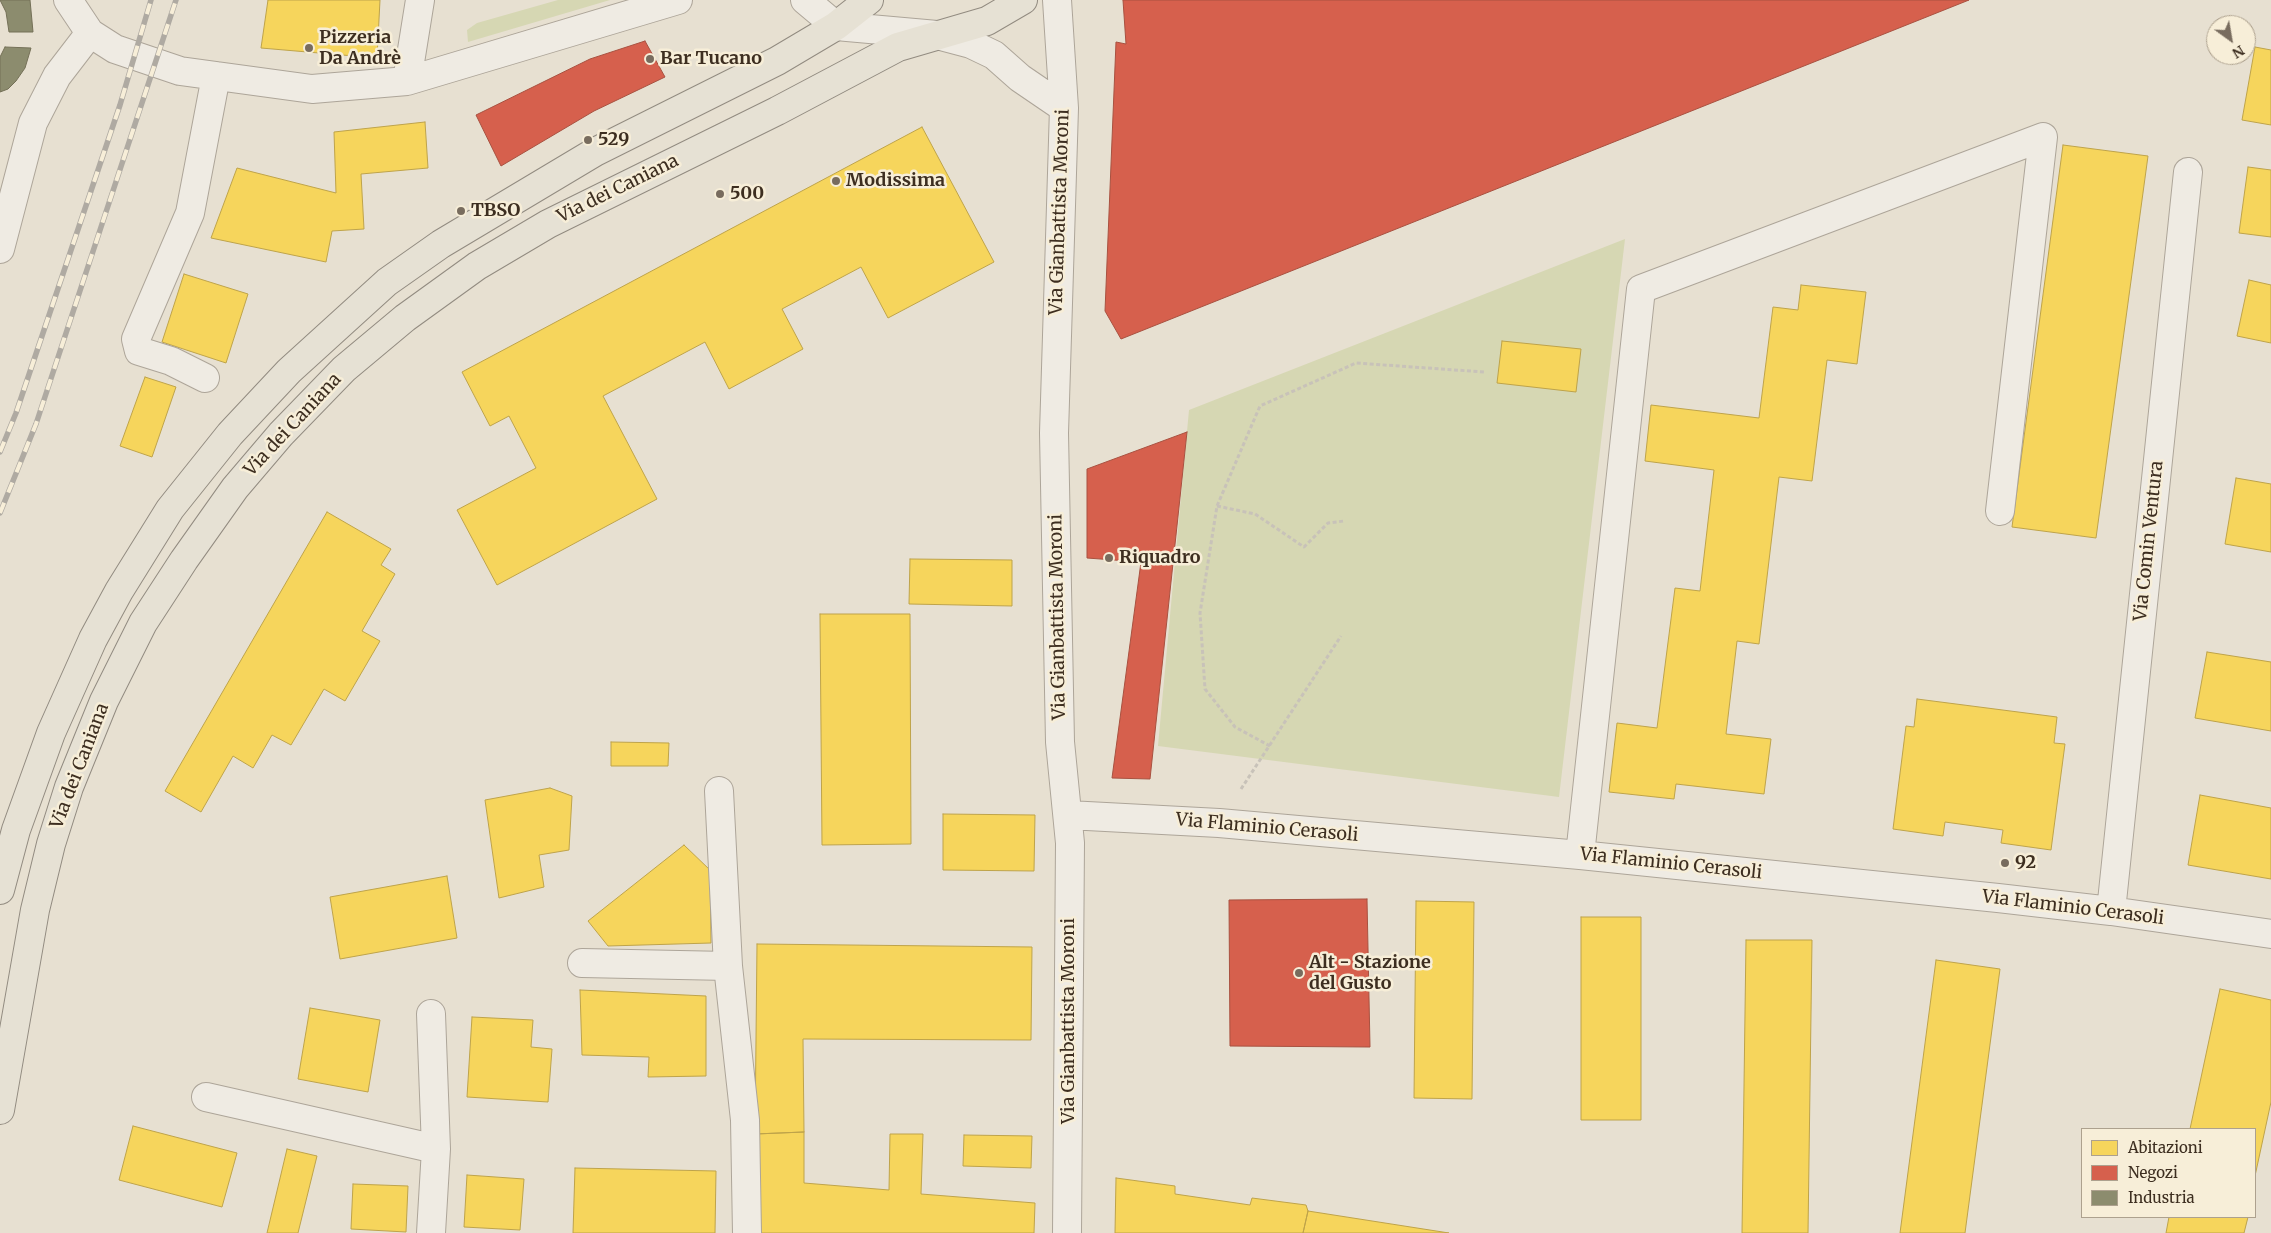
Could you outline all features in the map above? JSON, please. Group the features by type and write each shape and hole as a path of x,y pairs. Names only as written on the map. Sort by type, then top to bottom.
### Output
{"main road":[{"name":"Via dei Caniana","path":"0,890 16,830 51,733 93,639 115,599 170,509 230,434 289,371 387,282 442,244 595,152 777,61 836,26 869,0"},
{"name":"Via dei Caniana","path":"0,1110 33,920 52,844 69,788 104,701 143,623 184,560 235,488 281,434 352,363 404,318 477,266 548,224 776,111 898,47 987,22 1023,0"}],"street":[{"path":"68,0 90,33 115,49 180,71 312,89 407,81 678,0"},
{"path":"407,81 420,0"},
{"path":"805,0 836,26 937,35 971,44 994,55 1020,78 1064,108"},
{"name":"Via Gianbattista Moroni","path":"1057,0 1064,108 1054,433 1060,742 1070,843 1068,1233"},
{"path":"0,249 33,123 57,76 90,33"},
{"path":"205,378 171,361 139,351 136,340 190,213 216,76"},
{"path":"1580,855 1641,290 2043,137 2000,511"},
{"name":"Via Comin Ventura","path":"2111,911 2188,172"},
{"path":"719,791 728,966 745,1120 747,1233"},
{"name":"Via Flaminio Cerasoli","path":"1068,815 1219,823 1580,855 2111,911 2271,934"},
{"path":"582,963 728,966"},
{"path":"431,1014 436,1149 431,1233"},
{"path":"206,1097 436,1149"}],"path":[{"path":"1270,746 1235,727 1205,689 1200,613 1217,506 1260,406 1356,363 1484,372"},
{"path":"1217,506 1255,514 1304,547 1328,523 1344,521"},
{"path":"1219,823 1341,636"}],"green space":[{"path":"558,0 610,0 468,42 467,30 477,23"},
{"path":"1625,239 1559,797 1158,746 1189,410"}],"building: Abitazioni":[{"path":"268,0 380,0 377,58 261,48"},
{"path":"2256,47 2271,50 2271,125 2242,120 2252,65 2256,65"},
{"path":"425,122 428,168 361,174 364,229 332,231 326,262 211,238 237,168 336,193 334,132"},
{"path":"922,127 994,262 888,318 861,267 782,309 803,349 729,389 705,342 603,396 657,499 497,585 457,510 536,468 509,416 490,426 462,372"},
{"path":"2063,145 2148,156 2096,538 2012,527"},
{"path":"2248,167 2271,170 2271,237 2239,233"},
{"path":"184,274 248,294 226,363 162,342"},
{"path":"2249,280 2271,285 2271,343 2237,336"},
{"path":"1801,285 1866,292 1857,364 1827,360 1812,481 1779,477 1759,644 1737,641 1726,734 1771,739 1764,794 1676,784 1674,799 1609,792 1617,723 1657,728 1675,588 1700,591 1714,470 1645,461 1651,405 1759,418 1773,307 1798,310"},
{"path":"1502,341 1581,349 1576,392 1497,383"},
{"path":"145,377 176,387 152,457 120,446"},
{"path":"2236,478 2271,484 2271,552 2225,544"},
{"path":"327,512 391,549 381,565 395,574 362,631 380,641 345,701 324,689 291,745 272,735 253,768 233,756 201,812 165,791"},
{"path":"910,559 1012,560 1012,606 909,604"},
{"path":"820,614 910,614 911,844 822,845"},
{"path":"2207,652 2271,662 2271,731 2195,718"},
{"path":"1917,699 2057,717 2054,743 2065,744 2051,850 2001,843 2003,830 1945,822 1943,836 1893,829 1906,726 1914,727"},
{"path":"611,742 669,743 668,766 611,766"},
{"path":"550,788 572,796 569,850 539,855 544,887 499,898 485,800"},
{"path":"2200,795 2271,808 2271,879 2188,865"},
{"path":"943,814 1035,815 1034,871 943,870"},
{"path":"684,845 710,870 711,943 608,946 588,921"},
{"path":"447,876 457,938 340,959 330,897"},
{"path":"1416,901 1474,902 1472,1099 1414,1098"},
{"path":"1581,917 1641,917 1641,1120 1581,1120"},
{"path":"1746,940 1812,940 1808,1233 1742,1233"},
{"path":"757,944 1032,947 1031,1040 803,1039 804,1132 755,1134"},
{"path":"1936,960 2000,969 1965,1233 1900,1233"},
{"path":"2220,989 2271,1000 2271,1102 2256,1171 2256,1128 2190,1128"},
{"path":"580,990 706,996 706,1076 648,1077 649,1057 582,1055"},
{"path":"310,1008 380,1020 368,1092 298,1079"},
{"path":"472,1017 533,1020 531,1047 552,1049 548,1102 467,1097"},
{"path":"133,1126 237,1153 222,1207 119,1180"},
{"path":"804,1132 804,1183 889,1190 890,1134 923,1134 921,1194 1035,1203 1034,1233 754,1233 755,1134"},
{"path":"964,1135 1032,1136 1031,1168 963,1166"},
{"path":"287,1149 317,1156 298,1233 267,1233"},
{"path":"575,1168 716,1171 715,1233 573,1233"},
{"path":"467,1175 524,1179 520,1230 464,1227"},
{"path":"1116,1178 1175,1186 1175,1194 1250,1205 1252,1198 1306,1205 1308,1211 1303,1233 1115,1233"},
{"path":"353,1184 408,1186 406,1232 351,1229"},
{"path":"1308,1211 1449,1233 1303,1233"},
{"path":"2169,1218 2248,1218 2244,1233 2166,1233"}],"building: Negozi":[{"path":"1123,0 1969,0 1121,339 1105,311 1116,42 1126,44"},
{"path":"645,41 665,77 594,111 501,166 476,115 590,59"},
{"path":"1187,432 1150,779 1112,778 1141,562 1087,558 1087,469"},
{"name":"Alt - Stazione del Gusto","path":"1367,899 1370,1047 1230,1046 1229,900"}],"building: Industria":[{"path":"0,0 30,0 33,32 9,32 6,12"},
{"path":"5,47 31,48 25,68 16,81 8,89 0,92 0,57"}],"railway":[{"path":"0,452 16,413 120,105 151,0"},
{"path":"0,513 36,424 176,0"}],"place":[{"name":"Pizzeria Da Andrè","path":"309,48"},
{"name":"Bar Tucano","path":"650,59"},
{"name":"529","path":"588,140"},
{"name":"Modissima","path":"836,181"},
{"name":"500","path":"720,194"},
{"name":"TBSO","path":"461,211"},
{"name":"Riquadro","path":"1109,558"},
{"name":"92","path":"2005,863"},
{"name":"Alt - Stazione del Gusto","path":"1299,973"}]}
